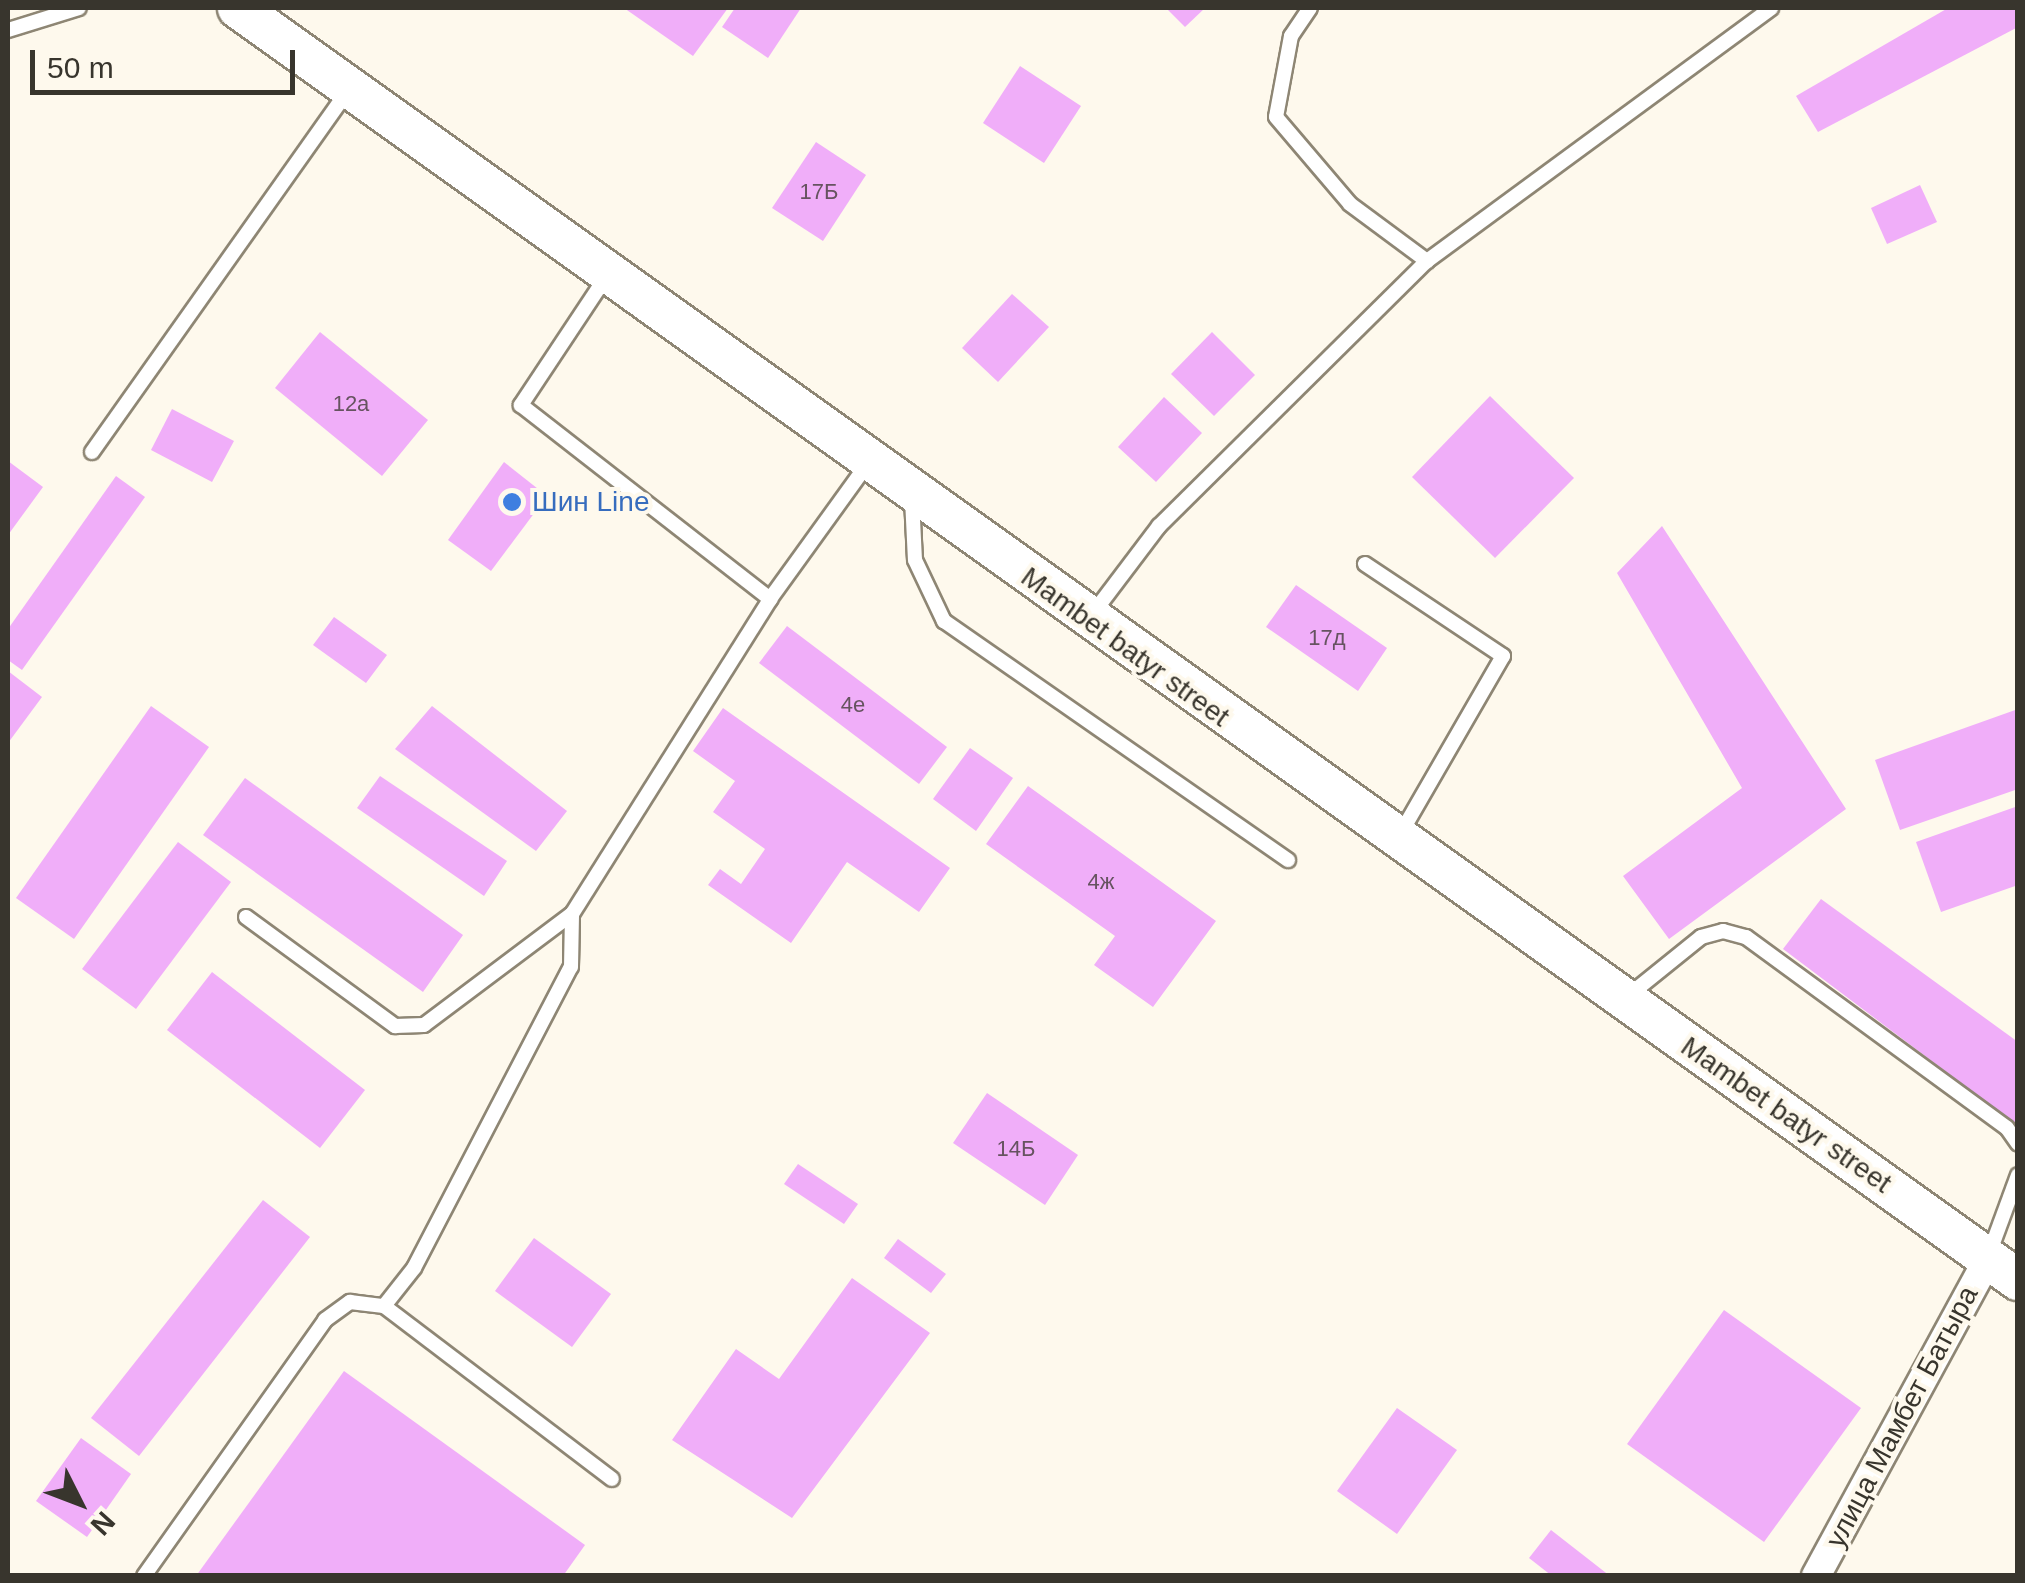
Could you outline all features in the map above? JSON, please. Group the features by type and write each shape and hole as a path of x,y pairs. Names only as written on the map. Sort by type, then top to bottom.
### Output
{"main road":[{"name":"Mambet batyr street","path":"238,8 1396,841 2008,1271"}],"street":[{"name":"улица Мамбет Батыра","path":"1816,1576 2008,1271"}],"lane":[{"path":"8,30 79,8"},
{"path":"1310,8 1291,36 1276,116 1350,204 1426,261"},
{"path":"1088,620 1159,526 1426,261 1771,8"},
{"path":"92,452 350,88"},
{"path":"606,276 521,405 770,599"},
{"path":"246,917 395,1026 424,1025 572,914 770,599 868,462"},
{"path":"912,494 915,560 944,620 1288,860"},
{"path":"1366,564 1502,656 1396,841"},
{"path":"384,1306 414,1268 570,967 572,914"},
{"path":"1623,1000 1701,937 1723,931 1746,937 2007,1128 2018,1144"},
{"path":"2008,1271 2018,1175"},
{"path":"144,1576 325,1320 350,1302 384,1306 612,1478"}],"building":[{"path":"624,8 728,8 693,56"},
{"path":"735,8 801,8 768,58 722,27"},
{"path":"1166,8 1205,8 1185,27"},
{"path":"1948,8 2018,8 2018,27 1818,132 1796,96"},
{"path":"1020,66 1081,106 1044,163 983,123"},
{"path":"816,142 866,175 823,241 772,208"},
{"path":"1920,185 1937,222 1887,244 1871,208"},
{"path":"1012,294 1049,327 998,382 962,348"},
{"path":"320,332 428,420 382,476 275,388"},
{"path":"1212,332 1255,375 1214,416 1171,374"},
{"path":"1490,396 1574,478 1495,558 1412,477"},
{"path":"1164,397 1202,433 1156,482 1118,447"},
{"path":"172,409 234,441 212,482 151,450"},
{"path":"8,461 43,487 8,535"},
{"path":"504,462 547,496 491,571 448,540"},
{"path":"116,476 145,497 22,670 8,660 8,629"},
{"path":"1662,526 1846,809 1669,939 1623,876 1742,788 1617,573"},
{"path":"1296,585 1387,648 1358,691 1266,627"},
{"path":"334,617 387,655 366,683 313,645"},
{"path":"787,626 947,747 919,784 759,663"},
{"path":"8,671 42,697 8,743"},
{"path":"151,706 209,747 74,939 16,898"},
{"path":"432,706 567,811 536,851 395,749"},
{"path":"723,708 950,868 919,912 847,862 791,943 708,885 720,869 741,884 765,849 713,812 735,781 693,751"},
{"path":"2018,709 2018,789 1900,830 1875,760"},
{"path":"970,748 1013,778 976,831 933,799"},
{"path":"380,776 507,861 484,896 357,808"},
{"path":"245,778 463,935 423,992 203,835"},
{"path":"1028,786 1216,921 1153,1007 1094,965 1115,936 986,844"},
{"path":"2018,806 2018,885 1941,912 1916,842"},
{"path":"178,842 231,882 136,1009 82,969"},
{"path":"1821,899 2018,1042 2018,1126 1783,949"},
{"path":"212,972 365,1090 320,1148 167,1030"},
{"path":"987,1093 1078,1155 1045,1205 953,1143"},
{"path":"798,1164 858,1204 844,1224 784,1184"},
{"path":"263,1200 310,1237 139,1456 91,1418"},
{"path":"534,1238 611,1294 572,1347 495,1291"},
{"path":"898,1239 946,1274 931,1293 884,1258"},
{"path":"852,1278 930,1333 792,1518 672,1440 736,1349 779,1379"},
{"path":"1724,1310 1861,1408 1764,1542 1627,1444"},
{"path":"344,1371 585,1545 563,1576 196,1576"},
{"path":"1397,1408 1457,1450 1397,1534 1337,1491"},
{"path":"81,1438 131,1474 87,1537 36,1501"},
{"path":"1551,1530 1610,1576 1552,1576 1529,1558"}],"place":[{"name":"Шин Line","path":"512,502"}]}
